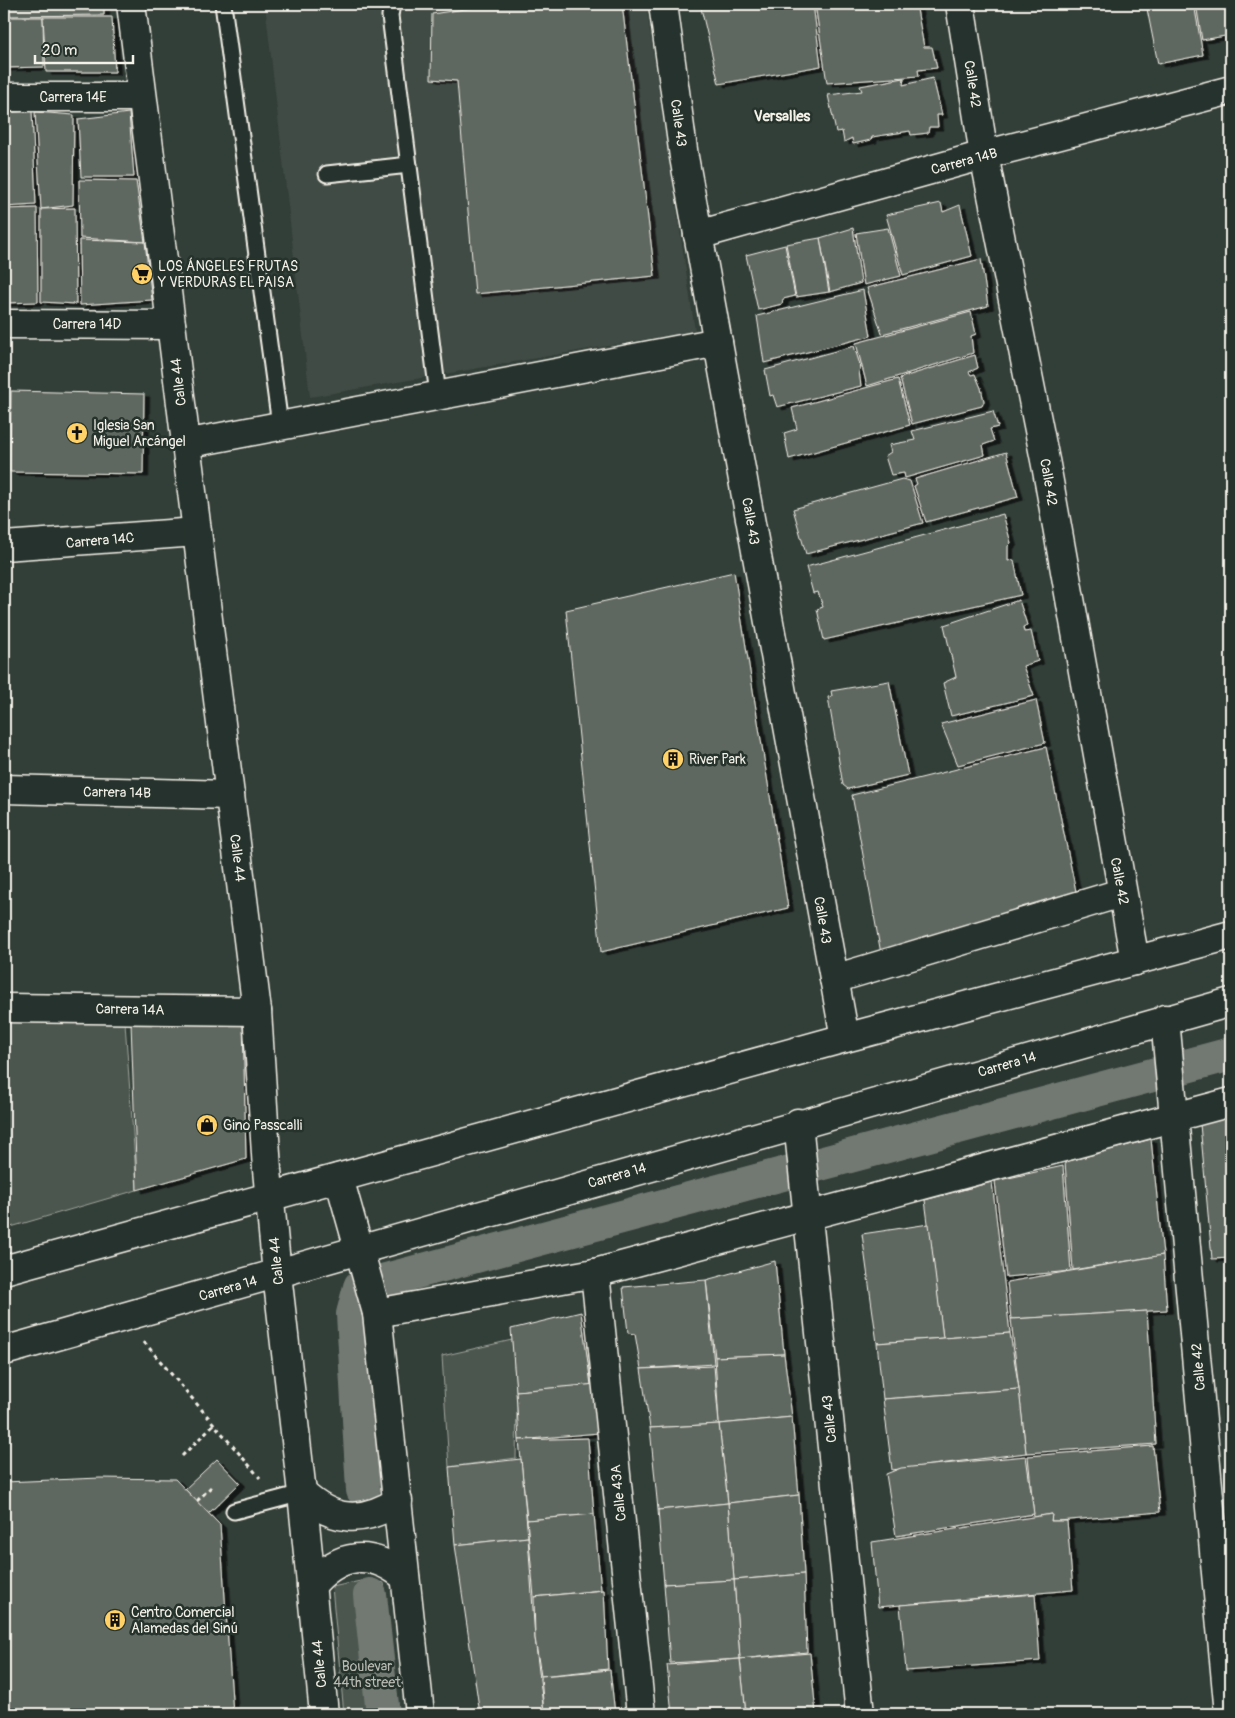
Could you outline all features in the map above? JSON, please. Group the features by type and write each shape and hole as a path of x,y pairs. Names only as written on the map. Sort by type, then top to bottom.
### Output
{"street":[{"name":"Calle 44","path":"131,4 257,1011 277,1274 302,1493 324,1714"},
{"name":"Calle 43","path":"663,4 684,157 845,1038"},
{"name":"Calle 42","path":"960,4 984,155 1046,465 1121,893 1135,961"},
{"name":"Carrera 14B","path":"698,235 984,155 1231,90"},
{"name":"Carrera 14E","path":"4,97 142,97"},
{"name":"Carrera 14D","path":"4,324 171,325"},
{"path":"186,444 718,342"},
{"name":"Carrera 14C","path":"4,546 197,532"},
{"name":"Carrera 14B","path":"4,790 230,795"},
{"path":"834,979 1121,893"},
{"path":"4,1270 845,1038 1231,935"},
{"name":"Carrera 14","path":"4,1351 277,1274 369,1283 799,1134 1165,1019 1231,1002"},
{"name":"Carrera 14A","path":"4,1008 257,1011"},
{"name":"Calle 42","path":"1165,1019 1222,1532 1229,1714"},
{"path":"369,1283 595,1273 806,1205 1174,1105 1231,1102"},
{"name":"Calle 43","path":"799,1134 860,1714"},
{"path":"339,1178 369,1283 398,1501 420,1714"},
{"name":"Calle 43A","path":"595,1273 641,1714"},
{"path":"302,1493 315,1505 330,1513 348,1517 366,1516 383,1511 398,1501"},
{"path":"311,1586 333,1564 348,1559 379,1560 393,1567 405,1578"}],"lane":[{"path":"223,4 280,425"},
{"path":"392,4 390,16 438,395"},
{"path":"327,174 409,165"},
{"path":"234,1511 302,1493"}],"path":[{"path":"153,1353 260,1477 272,1501"},
{"path":"182,1456 214,1424"},
{"path":"197,1502 211,1487"}],"shaded area":[{"path":"265,4 646,4 695,331 310,397"}],"green space":[{"path":"124,1009 137,1190 4,1229 4,1012"},
{"path":"512,1340 517,1402 516,1458 449,1467 442,1356"},
{"name":"Boulevar 44th street","path":"370,1579 384,1583 398,1714 344,1714 332,1587"}],"building":[{"path":"4,4 104,4 104,15 4,16"},
{"path":"497,4 622,4 655,276 475,294 457,81 431,79 432,14"},
{"path":"700,4 813,4 821,66 719,84"},
{"path":"815,4 916,4 924,47 932,47 937,68 918,70 919,76 827,83"},
{"path":"1146,4 1194,4 1203,55 1158,64"},
{"path":"1196,4 1231,4 1231,35 1202,40"},
{"path":"4,17 43,17 44,67 4,68"},
{"path":"43,17 112,17 115,72 46,72"},
{"path":"904,78 903,85 933,78 942,115 937,115 938,127 929,127 928,133 911,135 910,131 872,137 871,140 853,144 852,138 844,142 842,131 836,132 828,95 862,91 860,86"},
{"path":"32,111 36,205 4,207 4,113"},
{"path":"35,112 74,115 73,205 41,209"},
{"path":"129,113 134,177 81,177 78,119"},
{"path":"79,180 136,181 145,242 80,238"},
{"path":"941,203 943,212 960,205 972,256 903,275 886,215"},
{"path":"37,208 38,302 4,303 4,209"},
{"path":"75,208 76,304 41,302 41,209"},
{"path":"853,228 861,283 830,292 820,238"},
{"path":"888,228 901,276 864,285 856,233"},
{"path":"820,238 829,292 796,297 786,244"},
{"path":"79,240 145,242 152,300 80,305"},
{"path":"785,245 795,296 783,299 782,304 758,310 746,255"},
{"path":"981,259 988,306 882,334 867,288"},
{"path":"863,290 871,336 764,363 757,316"},
{"path":"971,312 976,334 971,336 973,353 867,386 856,343"},
{"path":"854,346 861,368 859,371 861,386 777,407 773,395 770,396 765,370"},
{"path":"975,355 978,368 969,372 971,375 975,374 981,388 984,401 982,406 912,424 900,378"},
{"path":"898,379 910,425 789,459 784,433 797,429 792,408"},
{"name":"Iglesia San Miguel Arcángel","path":"11,391 144,394 143,474 10,472"},
{"path":"993,411 998,427 990,429 994,441 983,445 985,455 905,478 904,473 891,475 885,456 891,452 889,445 915,440 912,431"},
{"path":"1006,452 1018,497 926,522 914,486 917,484 915,479"},
{"path":"902,479 910,481 923,523 806,554 793,509"},
{"path":"1003,514 1011,543 1008,546 1008,561 1014,560 1021,595 824,640 817,609 823,607 818,592 813,593 806,567"},
{"name":"River Park","path":"734,572 788,908 601,952 566,610"},
{"path":"1231,595 1231,619 1229,619 1227,596"},
{"path":"1019,600 1027,625 1023,627 1024,632 1031,631 1038,661 1023,666 1034,696 951,716 943,683 956,677 944,625"},
{"path":"889,681 908,775 848,789 843,785 828,697 832,696 831,691"},
{"path":"1036,700 1045,743 958,765 941,724"},
{"path":"1046,747 1078,901 882,959 852,795"},
{"path":"243,1019 246,1159 137,1190 131,1023"},
{"path":"1231,1115 1231,1258 1212,1259 1200,1124"},
{"path":"1151,1139 1163,1255 1073,1270 1065,1162"},
{"path":"1063,1166 1071,1271 1006,1277 995,1181"},
{"path":"992,1182 1010,1333 943,1338 925,1200"},
{"path":"929,1224 943,1338 877,1343 862,1234"},
{"path":"1163,1255 1167,1310 1011,1319 1007,1282"},
{"path":"775,1261 784,1354 715,1357 706,1280"},
{"path":"706,1280 714,1364 641,1369 635,1334 628,1333 623,1287"},
{"path":"1147,1311 1156,1444 1026,1453 1011,1319"},
{"path":"581,1312 591,1385 516,1391 511,1329"},
{"path":"1010,1333 1019,1389 883,1399 877,1343"},
{"path":"784,1354 792,1417 719,1424 715,1357"},
{"path":"714,1366 719,1424 650,1428 641,1369"},
{"path":"597,1384 599,1433 519,1440 516,1391"},
{"path":"1019,1389 1026,1453 892,1470 883,1399"},
{"path":"792,1417 799,1495 728,1503 719,1424"},
{"path":"719,1424 728,1503 658,1510 650,1428"},
{"path":"588,1438 594,1514 527,1520 519,1440"},
{"path":"1153,1446 1160,1512 1059,1521 1051,1521 1052,1514 1034,1517 1028,1456"},
{"path":"1026,1456 1034,1514 896,1536 886,1474 901,1468"},
{"path":"217,1459 240,1483 208,1514 185,1489"},
{"path":"521,1459 528,1537 455,1545 449,1467"},
{"name":"Centro Comercial Alamedas del Sinú","path":"100,1478 175,1479 220,1525 233,1714 4,1714 4,1482"},
{"path":"799,1495 804,1574 734,1580 728,1503"},
{"path":"728,1503 734,1580 664,1584 658,1510"},
{"path":"594,1514 601,1590 534,1597 527,1520"},
{"path":"1052,1514 1051,1521 1067,1521 1073,1590 878,1607 872,1542"},
{"path":"528,1537 535,1638 544,1714 480,1714 455,1545"},
{"path":"804,1574 807,1652 740,1659 734,1580"},
{"path":"734,1580 740,1659 670,1663 664,1584"},
{"path":"604,1590 608,1669 541,1676 535,1638 534,1597"},
{"path":"1035,1594 1040,1661 906,1671 900,1605"},
{"path":"810,1653 816,1714 746,1714 740,1659"},
{"path":"740,1659 746,1714 672,1714 667,1665"},
{"path":"610,1670 615,1714 544,1714 541,1676"}],"waterway":[{"path":"363,1490 353,1314 360,1287 1231,1054"},
{"path":"370,1595 383,1714"}],"place":[{"name":"LOS ÁNGELES FRUTAS Y VERDURAS EL PAISA","path":"142,274"},
{"name":"Iglesia San Miguel Arcángel","path":"77,433"},
{"name":"River Park","path":"673,759"},
{"name":"Gino Passcalli","path":"207,1125"},
{"name":"Centro Comercial Alamedas del Sinú","path":"115,1620"}],"district":[{"name":"Versalles","path":"782,116"}]}
